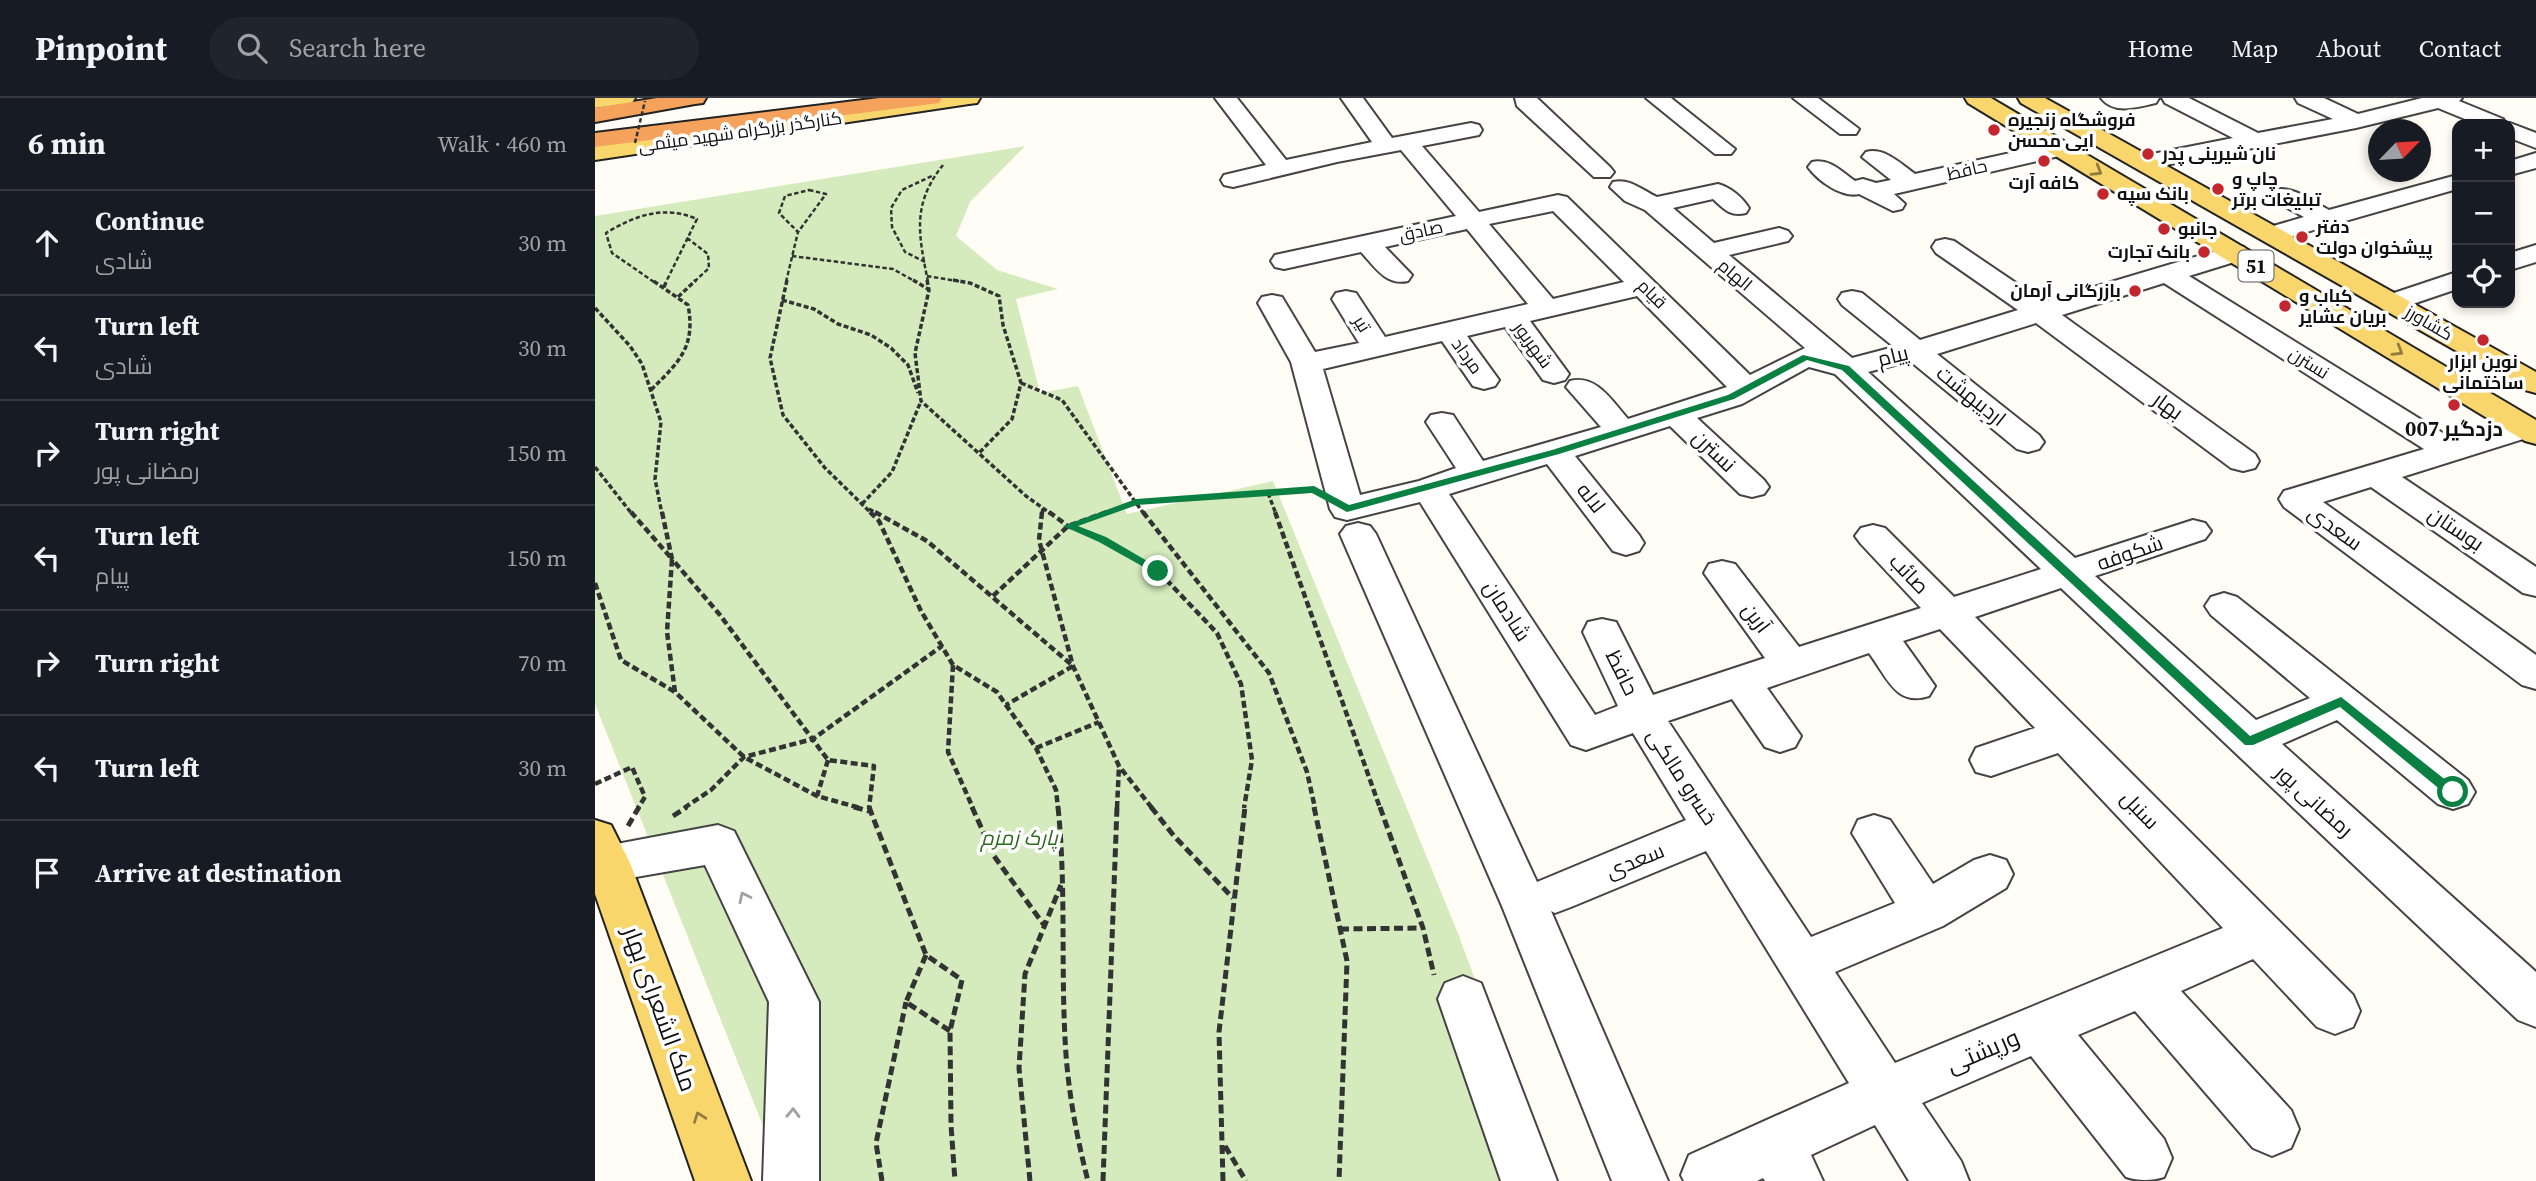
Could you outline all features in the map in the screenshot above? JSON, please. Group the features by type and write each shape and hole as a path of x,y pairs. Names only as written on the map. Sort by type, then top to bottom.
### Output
{"highway":[{"path":"595,138 866,98"},
{"path":"595,138 931,98"},
{"path":"611,105 705,99"}],"main road":[{"name":"کنارگذر بزرگراه شهید میثمی","path":"595,153 969,98"},
{"name":"کشاورز","path":"1976,98 2531,431"},
{"name":"کشاورز","path":"2029,98 2536,384"},
{"name":"ملک الشعرای بهار","path":"595,809 601,851 723,1181"}],"street":[{"path":"1226,98 1281,169"},
{"name":"الهام","path":"1525,98 1612,179 1634,196 1654,205 1846,368"},
{"path":"1657,98 1723,149"},
{"path":"1804,98 1848,129"},
{"path":"2112,98 2125,103 2148,98"},
{"path":"2173,98 2255,140"},
{"path":"2306,98 2355,121"},
{"path":"2145,162 2355,121 2441,99 2484,119"},
{"path":"1358,106 1393,111"},
{"path":"1358,106 1471,220 1546,309"},
{"path":"2380,114 2391,119"},
{"path":"1233,180 1281,169 1343,165 1396,143 1471,130"},
{"path":"2515,132 2536,141"},
{"name":"حافظ","path":"1874,191 2060,149"},
{"path":"1874,157 1912,183"},
{"path":"2520,165 2536,176"},
{"path":"1820,167 1851,188 1863,186 1900,209"},
{"path":"2433,169 2452,178"},
{"path":"2272,234 2454,182"},
{"path":"2345,190 2375,205"},
{"path":"1654,205 1718,191 1786,244 1709,253"},
{"path":"2420,193 2452,206"},
{"path":"2281,195 2326,219"},
{"name":"صادق","path":"1284,261 1558,202"},
{"name":"قیام","path":"1558,202 1745,387"},
{"path":"1366,243 1398,275"},
{"path":"1945,247 2041,313"},
{"name":"پیام","path":"1353,521 1475,473 1555,452 1731,397 1745,387 1807,357 1846,368 1915,351 2235,253"},
{"path":"2515,260 2536,253"},
{"name":"نسترن","path":"2166,273 2451,452"},
{"path":"2392,303 2452,282"},
{"path":"1306,362 1644,286"},
{"name":"تیر","path":"1346,299 1377,348"},
{"name":"اردیبهشت","path":"1852,299 2028,442"},
{"path":"1272,303 1306,362 1353,521 1525,906 1640,1181"},
{"name":"بهار","path":"2041,313 2243,461"},
{"name":"شهریور","path":"1512,316 1567,381 1621,430"},
{"name":"مرداد","path":"1449,331 1484,380"},
{"name":"رمضانی پور","path":"1846,368 2067,575 2536,1004"},
{"name":"نسترن","path":"1676,415 1752,487"},
{"path":"1443,422 1475,473"},
{"name":"سعدی","path":"2531,431 2295,499 2536,675"},
{"name":"لاله","path":"1555,452 1626,543"},
{"name":"بوستان","path":"2375,475 2536,583"},
{"name":"شادمان","path":"1429,489 1586,734 1642,714"},
{"name":"شکوفه","path":"2067,575 2193,531"},
{"name":"صائب","path":"1873,537 1945,611"},
{"name":"آرین","path":"1722,573 1790,664"},
{"name":"خسرو مالکی","path":"1941,1181 1642,714 1945,611 2067,575"},
{"path":"2224,606 2453,792"},
{"name":"سنبل","path":"1945,611 2335,1010"},
{"name":"حافظ","path":"1602,632 1642,714"},
{"path":"1875,634 1915,686"},
{"path":"1739,681 1780,736"},
{"path":"2249,741 2341,701"},
{"path":"1991,760 2066,734"},
{"name":"سعدی","path":"1555,894 1715,828"},
{"path":"1874,832 1926,912"},
{"path":"601,851 718,844 794,1002 792,1181"},
{"path":"1801,963 1926,912 1990,874"},
{"name":"ورپشتی","path":"1709,1175 1785,1163 1885,1093 2260,934"},
{"path":"2143,984 2272,1129"},
{"path":"1449,990 1529,1181"},
{"path":"2040,1027 2145,1158"}],"path":[{"path":"611,105 635,143"},
{"path":"862,504 892,472 921,401 915,353 929,290 918,228 922,205 935,175 943,165"},
{"path":"925,262 905,252 893,227 891,208 902,190 935,175"},
{"path":"798,232 779,213 785,196 809,190 826,194 798,232 770,358 783,415 825,468 879,521 921,611 953,664 997,692 1036,748 1056,790 1062,847 1065,1040 1079,1146 1088,1181"},
{"path":"651,390 684,356 693,325 688,305 612,253 606,233 624,222 650,212 681,211 697,219 664,287"},
{"path":"678,298 709,268 708,254 687,239"},
{"path":"792,256 893,268 929,290"},
{"path":"926,276 970,283 999,296 1003,326 1021,383 1012,419 979,453"},
{"path":"782,300 814,309 838,324 871,335 891,348 908,365 921,401 979,453 1068,526 1103,539 1158,571 1217,633 1241,684 1252,760 1233,899 1219,1032 1223,1181"},
{"path":"595,309 630,346 642,364 661,422 655,479 672,559 667,632 675,692"},
{"path":"1021,383 1062,400 1136,502 1269,673 1307,772 1347,961 1339,1181"},
{"path":"595,467 720,615 828,760 874,766 869,811 889,853 926,955 962,980 950,1031 951,1125 955,1181"},
{"path":"993,596 1068,526 1136,502 1314,489 1353,521"},
{"path":"1268,493 1423,928 1449,990"},
{"path":"862,504 927,541 1073,666"},
{"path":"1043,508 1039,540 1073,666 1119,766 1174,836 1233,899"},
{"path":"595,583 621,660 675,692 744,757 817,796 869,811"},
{"path":"669,819 711,790 744,757 813,739 942,646"},
{"path":"953,664 948,752 994,856 1045,925"},
{"path":"1006,705 1073,666"},
{"path":"1036,748 1099,722"},
{"path":"817,796 828,760"},
{"path":"595,784 632,766 645,797"},
{"path":"1103,1181 1119,766"},
{"path":"1030,1181 1019,1068 1025,974 1062,882"},
{"path":"1340,929 1423,928"},
{"path":"882,1181 876,1143 906,1002 926,955"},
{"path":"906,1002 950,1031"},
{"path":"1224,1144 1245,1181"}],"green space":[{"name":"پارک زمزم","path":"1025,146 970,202 956,236 997,270 1058,289 1016,299 1040,393 1078,386 1127,514 1273,481 1457,931 1550,1181 785,1181 595,704 595,216"}],"place":[{"name":"فروشگاه زنجیره ایی محسن","path":"1994,130"},
{"name":"نان شیرینی پدر","path":"2148,154"},
{"name":"کافه آرت","path":"2044,161"},
{"name":"چاپ و تبلیغات برتر","path":"2218,189"},
{"name":"بانک سپه","path":"2103,194"},
{"name":"جانبو","path":"2164,229"},
{"name":"دفتر پیشخوان دولت","path":"2302,237"},
{"name":"بانک تجارت","path":"2204,252"},
{"name":"بازرگانی آرمان","path":"2135,291"},
{"name":"کباب و بریان عشایر","path":"2285,306"},
{"name":"نوین ابزار ساختمانی","path":"2483,340"},
{"name":"دزدگیر 007","path":"2454,405"}],"route":[{"path":"1158,571 1103,539 1068,526 1136,502 1314,489 1347,509 1387,500 1555,452 1731,397 1745,387 1807,357 1846,368 2249,741 2341,701 2453,792"}]}
